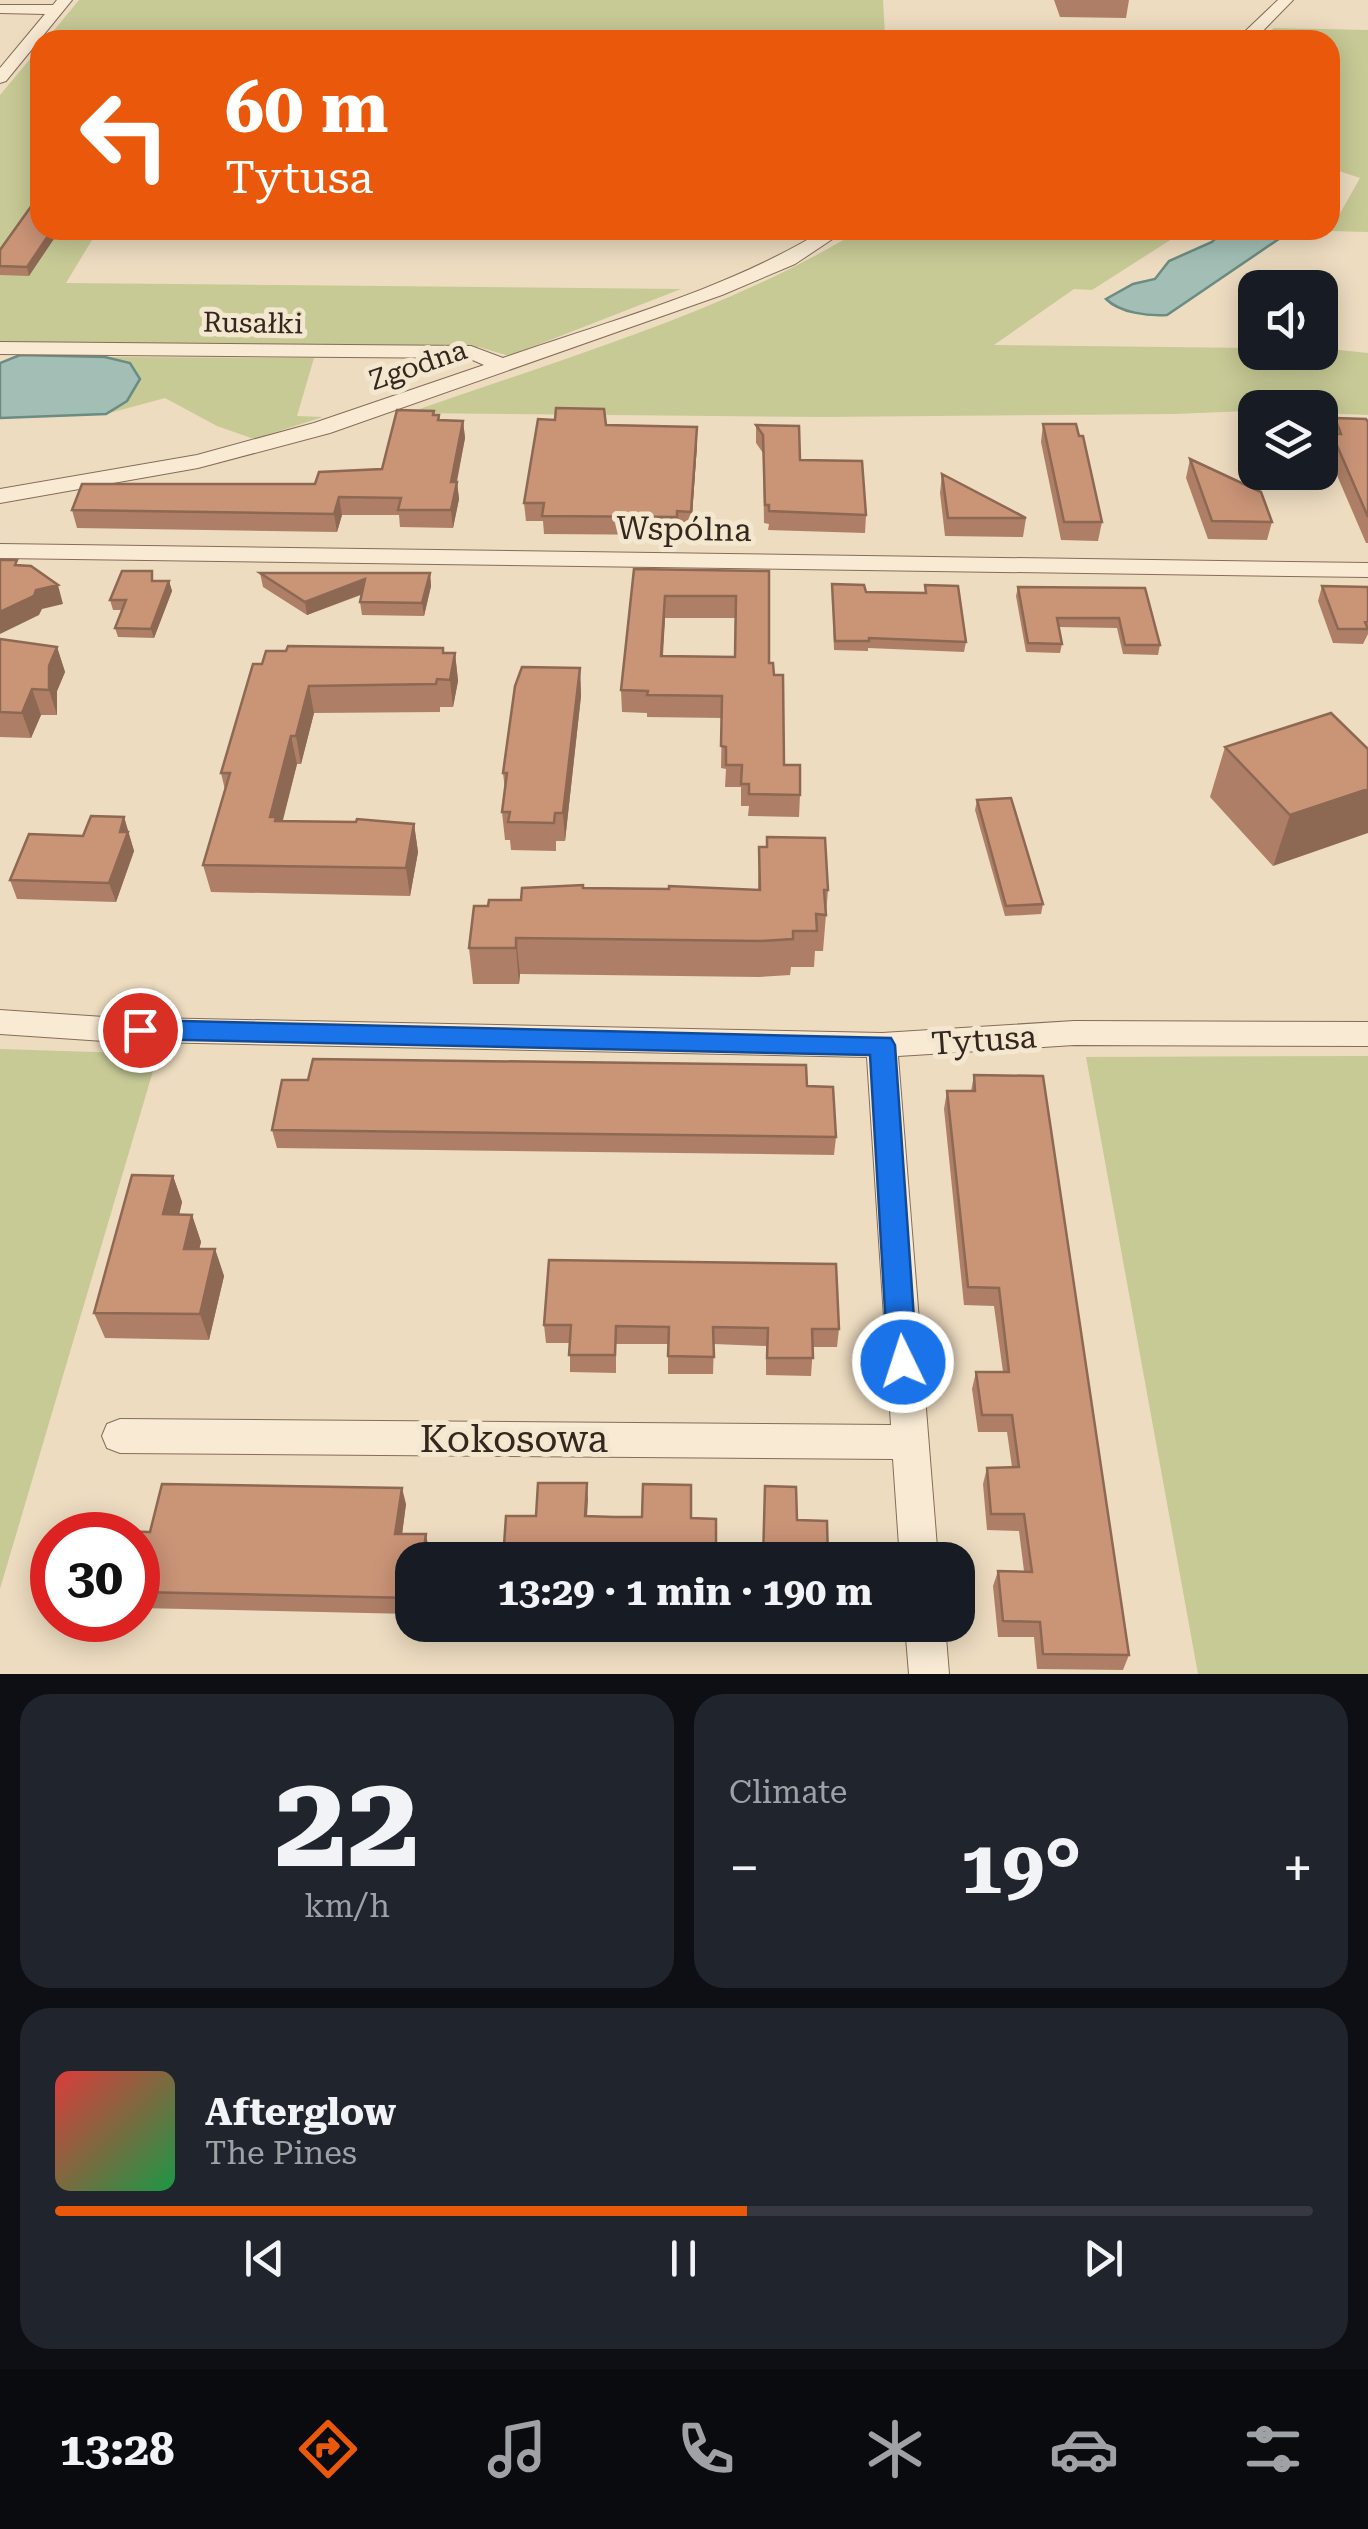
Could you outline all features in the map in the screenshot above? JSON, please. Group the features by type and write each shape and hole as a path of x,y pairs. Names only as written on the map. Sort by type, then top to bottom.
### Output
{"street":[{"path":"1258,30 1286,0"},
{"path":"0,9 62,5"},
{"path":"41,30 62,5"},
{"path":"0,78 30,43"},
{"name":"Zgodna","path":"0,496 251,449 715,291 788,260 821,240"},
{"name":"Rusałki","path":"0,348 471,352 503,365"},
{"name":"Wspólna","path":"0,552 1368,570"},
{"name":"Tytusa","path":"0,1022 296,1034 882,1045 1074,1033 1368,1034"},
{"path":"882,1045 917,1542"},
{"name":"Kokosowa","path":"120,1436 908,1442"},
{"path":"926,1642 929,1674"}],"green space":[{"path":"79,0 883,0 885,30 54,30"},
{"path":"1274,28 1368,30 1368,232 1340,231 1340,213 1360,178 1340,171 1340,30 1271,30"},
{"path":"30,59 30,240 92,240 66,283 681,289 509,356 479,347 0,342 0,95"},
{"path":"843,240 1170,240 1092,290 1074,289 994,345 1238,348 1238,370 1338,370 1338,350 1368,353 1368,415 1338,414 1338,390 1238,390 1238,411 1175,414 825,417 408,413 639,333 753,286"},
{"path":"105,357 314,358 297,416 323,417 254,439 217,426 165,398 106,414 127,401"},
{"path":"0,1049 158,1054 0,1589"},
{"path":"1368,1056 1368,1674 1198,1674 1086,1057"}],"water":[{"path":"1277,240 1167,315 1135,313 1106,299 1133,284 1155,279 1169,261 1212,242"},
{"path":"20,355 105,357 130,363 140,379 127,401 106,414 0,418 0,363"}],"building":[{"path":"30,208 30,240 45,240 27,267 0,266 0,250"},
{"path":"556,408 604,409 606,425 697,427 691,512 677,511 677,517 542,516 544,503 524,503 538,419 555,420"},
{"path":"397,410 434,411 438,420 463,421 451,482 457,482 451,510 398,510 401,498 339,497 334,514 72,510 82,484 315,484 319,472 382,469"},
{"path":"1338,418 1368,422 1368,517 1338,448"},
{"path":"1043,424 1076,424 1079,436 1083,436 1102,522 1064,522"},
{"path":"756,425 799,426 800,460 862,461 866,515 769,511 769,505 765,505 763,435"},
{"path":"1190,459 1238,481 1238,490 1261,492 1272,522 1212,521"},
{"path":"942,474 1026,518 948,518"},
{"path":"0,560 17,560 15,565 31,566 58,585 36,590 34,596 0,612"},
{"path":"634,569 769,571 769,663 773,663 774,675 783,675 784,765 800,765 800,795 749,794 749,784 741,784 742,765 726,765 726,747 721,746 722,696 647,695 648,691 621,690","holes":["665,596 736,596 735,657 661,656"]},
{"path":"122,571 152,571 152,581 169,581 151,629 115,628 126,600 110,600"},
{"path":"260,573 430,573 422,603 360,602 365,579 305,602"},
{"path":"832,584 864,585 866,592 926,593 925,585 958,586 966,642 869,638 835,641"},
{"path":"1322,586 1368,587 1368,629 1338,629"},
{"path":"1018,587 1145,588 1160,645 1125,645 1119,618 1057,618 1062,644 1028,643"},
{"path":"0,639 57,647 49,666 49,690 32,689 22,713 0,712"},
{"path":"288,646 443,648 443,653 455,653 450,680 437,679 436,684 309,686 270,817 276,817 275,821 357,819 414,824 406,868 203,865 230,773 221,773 253,664 262,664 266,651 286,651"},
{"path":"522,667 580,668 563,813 555,813 554,823 508,822 510,812 502,812 507,773 503,773 515,686"},
{"path":"1331,713 1368,749 1368,789 1290,815 1225,747"},
{"path":"1011,798 1043,904 1006,906 977,800"},
{"path":"91,816 124,817 120,832 128,832 109,883 10,880 29,834 83,836"},
{"path":"767,837 825,838 826,915 816,914 817,931 793,931 793,939 760,941 516,938 516,948 469,948 474,906 488,906 489,900 521,900 522,888 583,885 760,890 759,847 767,847"},
{"path":"313,1059 806,1065 807,1086 833,1087 836,1137 272,1130 282,1080 308,1080"},
{"path":"974,1075 1043,1076 1129,1655 1043,1654 1040,1622 1003,1621 998,1571 1032,1572 1024,1514 991,1514 987,1468 1019,1467 1012,1415 982,1415 976,1372 1009,1372 999,1288 968,1287 947,1091 975,1091"},
{"path":"132,1175 173,1176 163,1214 192,1215 184,1249 215,1249 200,1314 94,1313"},
{"path":"549,1260 836,1264 839,1329 812,1329 813,1358 767,1358 768,1328 713,1327 714,1357 668,1356 669,1327 616,1326 615,1355 569,1355 571,1325 544,1325"},
{"path":"538,1483 587,1483 585,1516 614,1517 642,1517 643,1484 691,1485 691,1518 716,1519 716,1542 504,1542 506,1516 536,1516"},
{"path":"162,1484 402,1488 395,1534 426,1534 425,1542 395,1542 395,1598 160,1592 160,1512 155,1512"},
{"path":"765,1486 796,1487 797,1520 827,1521 828,1542 763,1542"}],"route":[{"path":"140,1030 882,1045 903,1362"}]}
